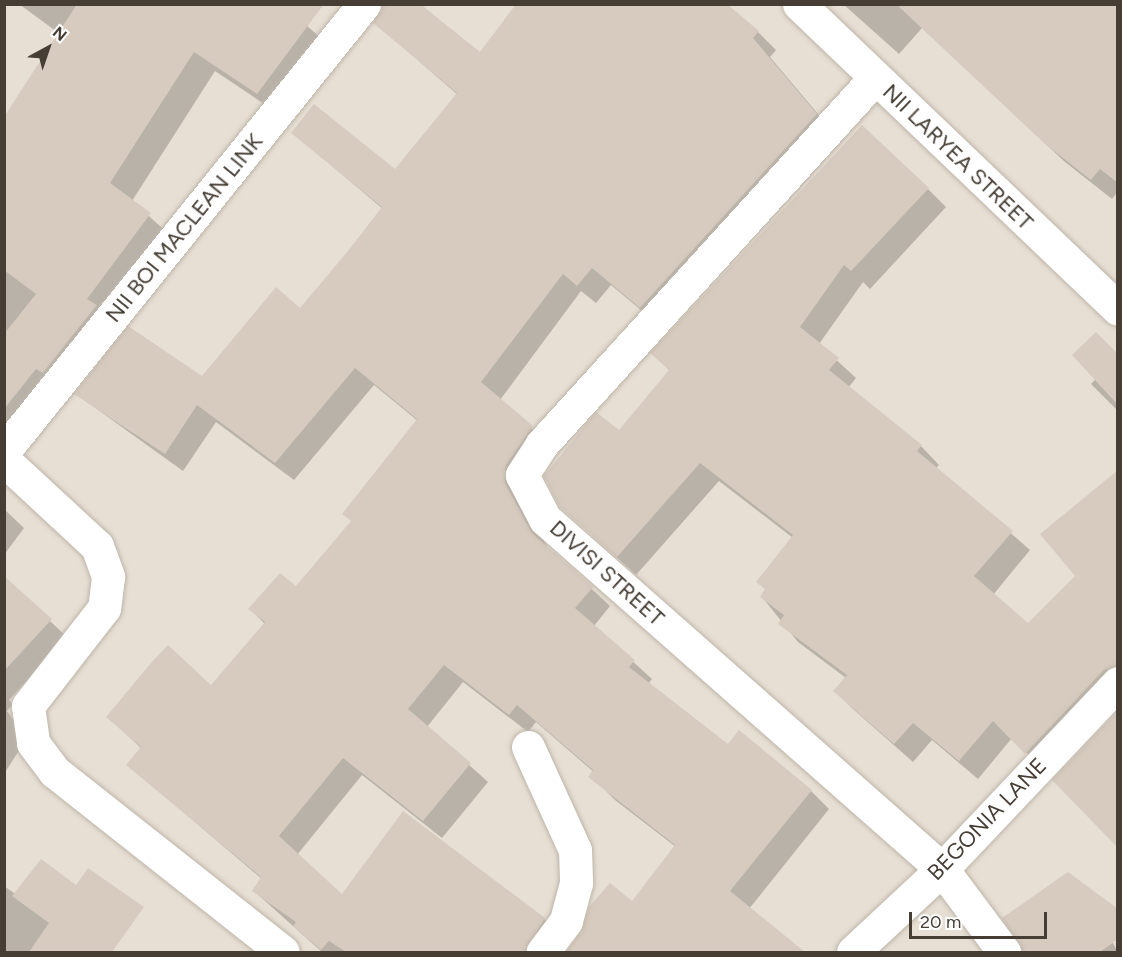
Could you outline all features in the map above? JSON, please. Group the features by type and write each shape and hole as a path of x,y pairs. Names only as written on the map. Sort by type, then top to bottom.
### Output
{"street":[{"name":"NII BOI MACLEAN LINK","path":"4,451 364,4"},
{"name":"NII LARYEA STREET","path":"799,4 1118,309"},
{"name":"DIVISI STREET","path":"875,78 542,444 522,475 545,519 942,868"},
{"path":"4,460 97,546 108,577 104,608 28,706 33,743 55,772 283,952"},
{"name":"BEGONIA LANE","path":"853,952 942,868 1118,683"},
{"path":"528,747 575,850 576,883 566,921 543,952"},
{"path":"942,868 1004,952"}],"shaded area":[{"path":"5,5 1117,5 1117,952 5,952"}],"building":[{"path":"77,4 324,4 257,94 194,52 110,183 151,213 87,299 97,305 43,373 36,369 4,409 4,334 36,294 4,270 4,117"},
{"path":"382,4 420,4 480,52 516,4 727,4 759,31 753,38 817,114 640,308 592,268 577,286 563,274 481,382 533,426 506,465 505,483 532,533 593,587 575,608 635,660 629,667 728,744 739,730 812,790 730,891 805,952 566,952 581,932 589,907 610,883 632,901 675,845 588,777 593,770 517,705 509,715 444,665 408,709 471,763 423,821 343,758 279,836 342,894 403,811 545,918 525,952 346,952 329,941 321,950 293,926 296,922 252,891 261,877 126,765 141,747 106,717 151,663 168,645 211,685 265,622 248,609 280,573 296,586 351,521 342,514 417,419 355,368 275,463 197,405 165,454 74,394 128,326 202,376 276,287 300,308 348,251 382,207 291,133 314,104 395,169 457,93 373,23"},
{"path":"896,4 1118,4 1118,183 1100,169 1091,180 1044,143"},
{"path":"862,125 929,188 851,271 844,265 800,327 839,358 829,370 922,445 917,451 1013,531 974,576 1028,623 1075,576 1040,534 1118,470 1118,665 1104,670 1025,754 993,721 959,761 913,723 894,744 833,691 847,675 778,624 784,615 760,597 765,589 756,582 793,535 700,463 617,557 560,507 544,476 596,412 619,430 669,370 650,353"},
{"path":"1096,332 1118,354 1118,405 1072,355"},
{"path":"4,576 52,619 4,671"},
{"path":"1118,711 1118,848 1052,780"},
{"path":"41,859 76,885 88,868 144,907 112,952 29,952 49,923 12,896"},
{"path":"1068,872 1118,909 1118,939 1100,952 1022,952 1002,918"}]}
